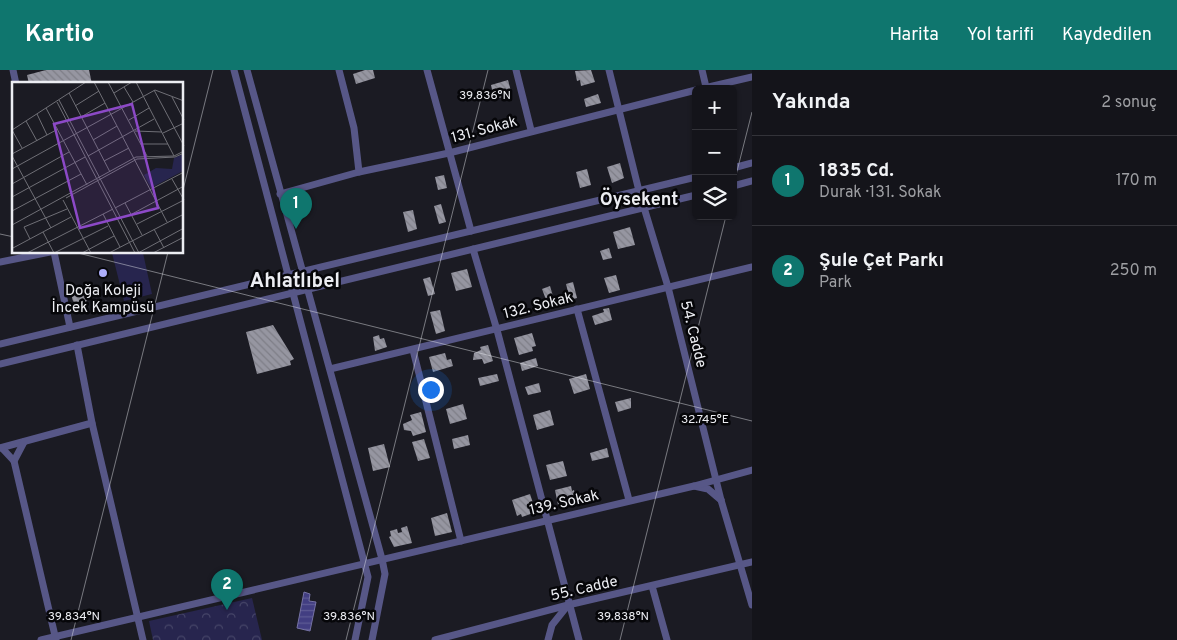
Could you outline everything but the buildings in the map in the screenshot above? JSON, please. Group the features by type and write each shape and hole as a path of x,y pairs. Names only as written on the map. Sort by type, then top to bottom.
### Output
{"street":[{"path":"234,70 286,275 368,576 355,640"},
{"path":"247,70 382,559 385,574 372,640"},
{"path":"339,70 354,128 360,172"},
{"path":"427,70 470,231"},
{"path":"516,70 531,130"},
{"name":"54. Cadde","path":"609,70 639,191 668,287 715,478 752,605"},
{"path":"702,70 703,85"},
{"path":"716,85 752,77"},
{"name":"131. Sokak","path":"280,194 360,172 449,153 531,130 692,91"},
{"path":"737,167 752,163"},
{"path":"0,344 692,178"},
{"path":"737,185 752,181"},
{"path":"0,364 291,292 692,197"},
{"path":"473,249 497,330 579,640"},
{"path":"0,262 40,254"},
{"path":"54,254 70,327"},
{"name":"132. Sokak","path":"330,369 668,287 751,269"},
{"path":"577,309 629,500"},
{"path":"77,344 92,423 143,640"},
{"path":"413,350 461,540"},
{"path":"1,448 92,423"},
{"path":"14,461 24,442"},
{"path":"1,448 14,461 55,638"},
{"name":"139. Sokak","path":"41,640 694,486 715,478 752,470"},
{"path":"694,486 708,489 721,500"},
{"name":"55. Cadde","path":"435,640 460,637 568,604 752,562"},
{"path":"652,586 667,640"},
{"path":"548,640 552,625 568,604"}],"green space":[{"path":"112,254 143,254 152,294 124,301"},
{"path":"252,598 262,640 153,640 149,621"}],"shaded area":[{"path":"304,592 310,594 309,601 316,602 310,631 297,628"}],"place":[{"name":"1835 Cd.","path":"296,229"},
{"name":"Doğa Koleji İncek Kampüsü","path":"103,273"},
{"name":"Şule Çet Parkı","path":"227,610"}],"district":[{"name":"Öysekent","path":"639,199"},
{"name":"Ahlatlıbel","path":"295,280"}]}
